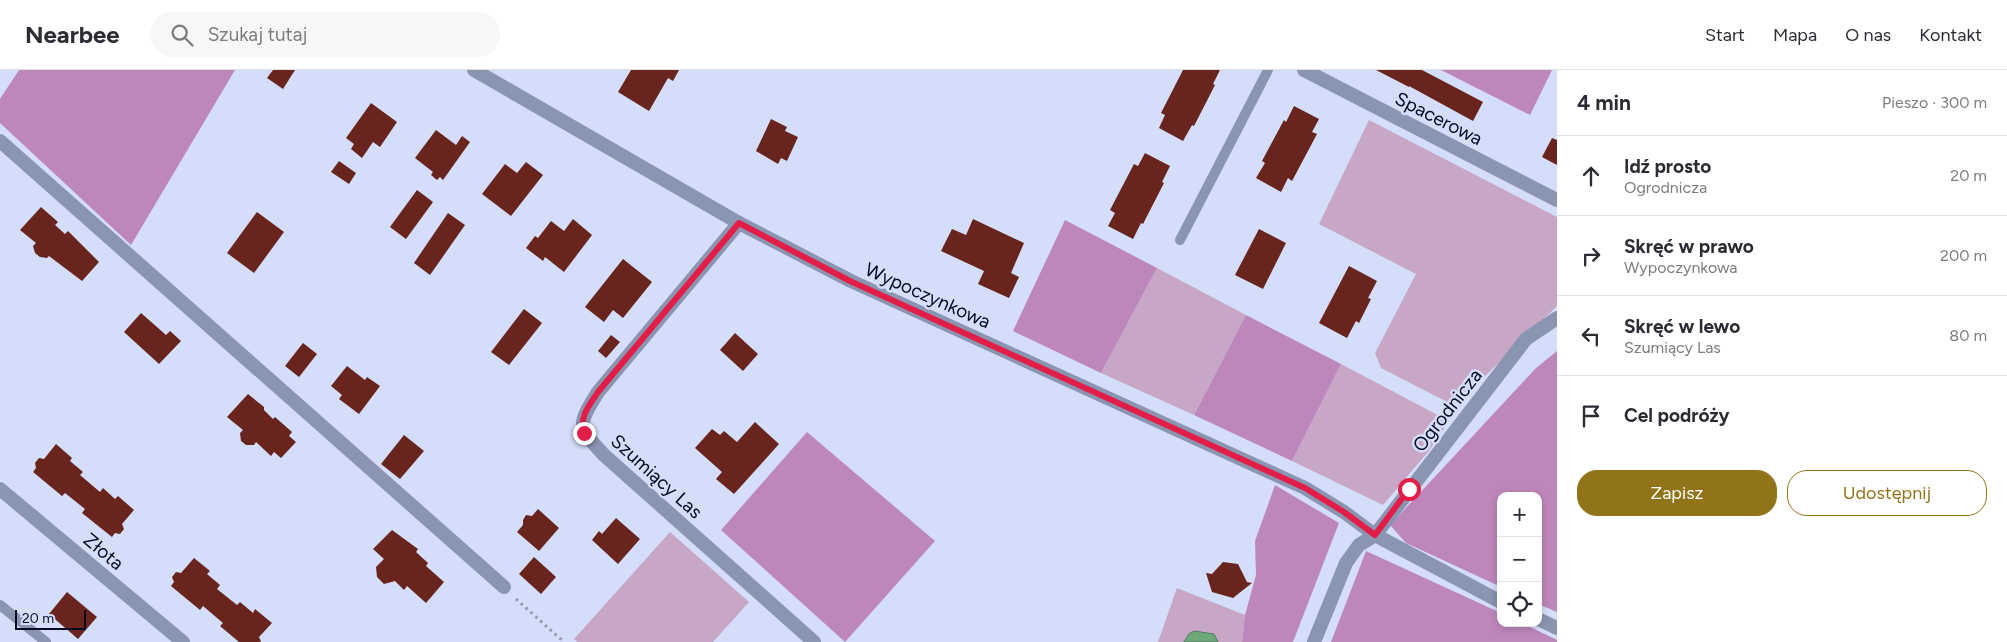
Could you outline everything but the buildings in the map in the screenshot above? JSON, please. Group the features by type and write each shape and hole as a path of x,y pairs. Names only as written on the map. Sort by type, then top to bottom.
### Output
{"street":[{"name":"Wypoczynkowa","path":"474,70 739,223 850,281 1305,488 1344,512 1375,535 1497,600"},
{"name":"Spacerowa","path":"1304,70 1557,200"},
{"path":"0,141 504,588"},
{"name":"Szumiący Las","path":"739,223 598,392 583,416 582,426 584,433 604,455 814,642"},
{"name":"Ogrodnicza","path":"1314,642 1346,563 1359,545 1375,535 1526,339 1557,318"},
{"name":"Złota","path":"0,489 183,642"},
{"path":"1542,621 1557,628"}],"lane":[{"path":"1180,240 1268,70"},
{"path":"0,604 46,642"}],"path":[{"path":"504,588 564,642"}],"shaded area":[{"path":"19,70 235,70 131,245 0,123 0,99"},
{"path":"1441,70 1552,70 1530,115"},
{"path":"1369,120 1557,217 1557,306 1482,379 1459,408 1381,368 1375,353 1416,274 1319,224"},
{"path":"1065,220 1157,268 1101,373 1013,331"},
{"path":"1157,268 1246,315 1194,415 1101,373"},
{"path":"1246,315 1341,364 1292,461 1194,415"},
{"path":"1557,351 1557,612 1542,606 1542,492 1497,492 1497,585 1406,543 1390,525 1536,368"},
{"path":"1341,364 1449,421 1428,452 1383,505 1292,461"},
{"path":"807,432 935,541 845,642 721,530"},
{"path":"1275,485 1339,523 1293,642 1242,642 1245,615 1256,575 1255,541"},
{"path":"670,532 749,602 713,642 577,642 574,639"},
{"path":"1366,551 1497,611 1497,627 1530,627 1557,640 1557,642 1331,642"},
{"path":"1177,588 1245,615 1242,642 1158,642"},
{"path":"1194,631 1214,634 1218,642 1184,642 1189,634"}],"route":[{"path":"584,433 582,426 583,416 598,392 739,223 850,281 1305,488 1344,512 1375,535 1409,489"}]}
